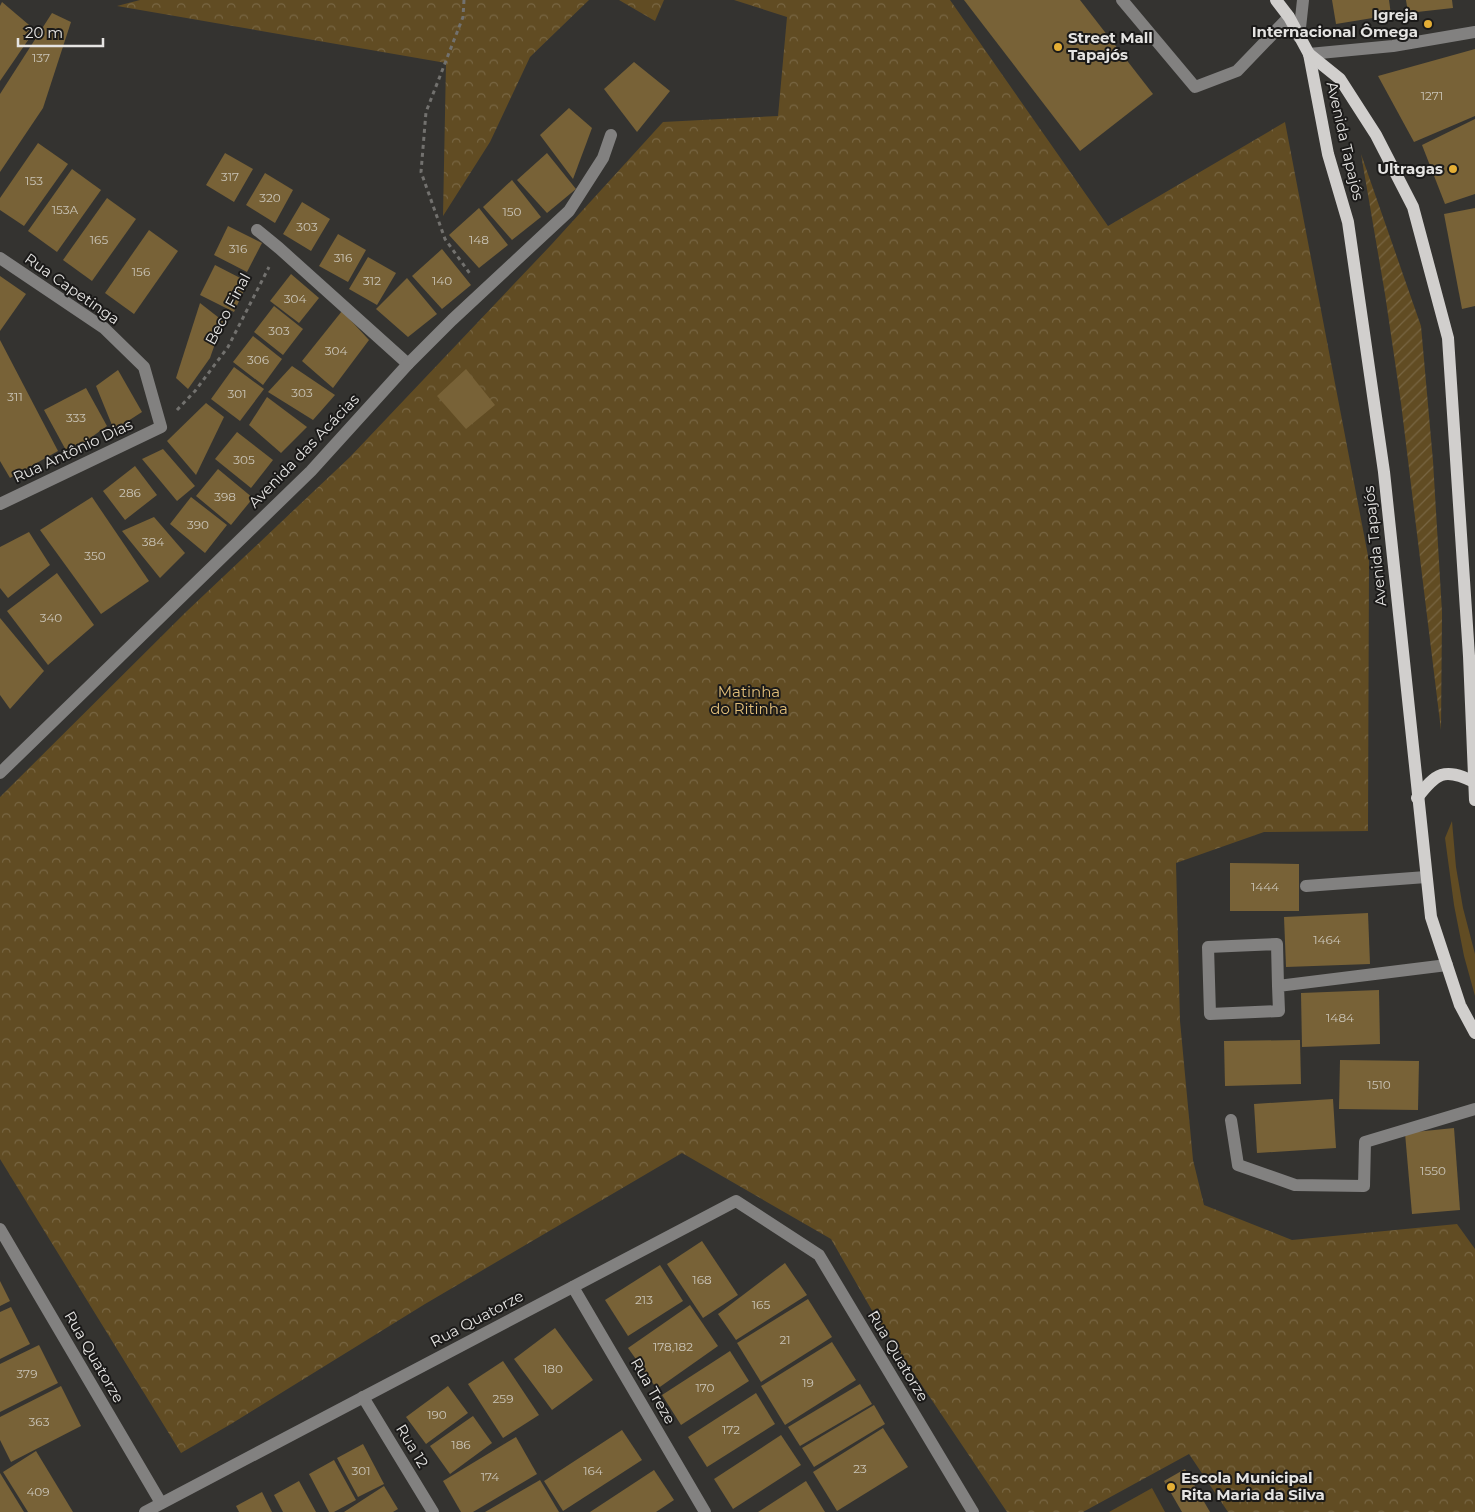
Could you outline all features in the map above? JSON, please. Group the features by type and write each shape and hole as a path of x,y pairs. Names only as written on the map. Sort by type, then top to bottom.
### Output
{"main road":[{"name":"Avenida Tapajós","path":"1276,0 1309,54 1328,154 1348,222 1384,472 1431,917 1460,1006 1475,1033"},
{"name":"Avenida Tapajós","path":"1309,54 1340,79 1376,135 1413,207 1448,338 1469,656 1475,800"},
{"path":"1417,798 1430,781 1438,775 1457,774 1474,782"}],"street":[{"path":"1122,0 1195,87 1237,71 1288,17"},
{"path":"1300,37 1304,0"},
{"path":"1309,54 1394,46 1475,32"},
{"name":"Avenida das Acácias","path":"0,773 311,471 408,364 569,211 603,158 611,135"},
{"path":"257,230 408,364"},
{"name":"Rua Capetinga","path":"0,258 104,328 144,367 161,427"},
{"name":"Rua Antônio Dias","path":"0,504 161,427"},
{"path":"1306,886 1426,877"},
{"path":"1277,944 1278,986 1279,1011 1210,1014 1208,948 1277,944"},
{"path":"1278,986 1447,965"},
{"path":"1231,1120 1238,1165 1295,1186 1364,1186 1364,1142 1475,1109"},
{"name":"Rua Quatorze","path":"0,1229 161,1503 736,1201 819,1255 973,1512"},
{"name":"Rua Treze","path":"573,1287 705,1512"},
{"name":"Rua 12","path":"363,1397 433,1512"},
{"path":"145,1512 161,1503"}],"path":[{"path":"464,0 463,17 426,112 421,172 445,239 483,291"},
{"name":"Beco Final","path":"161,427 195,391 228,347 279,248"}],"green space":[{"path":"140,0 589,0 530,57 490,142 443,216 446,63 117,6"},
{"path":"619,0 664,0 655,21"},
{"name":"Matinha do Ritinha","path":"734,0 950,0 1108,226 1285,122 1369,561 1368,831 1264,832 1176,863 1180,1021 1193,1160 1204,1205 1292,1240 1457,1224 1475,1249 1475,1512 1228,1512 1189,1454 1083,1512 1007,1512 874,1314 831,1239 682,1153 425,1304 181,1453 0,1159 0,797 187,611 350,457 551,245 663,122 778,116 787,17"},
{"path":"1361,154 1421,326 1433,461 1442,612 1441,730 1401,403"},
{"path":"1452,821 1456,867 1463,908 1475,954 1475,996 1464,956 1454,905 1445,838"},
{"path":"1152,1488 1165,1512 1109,1512"}],"building":[{"name":"Street Mall Tapajós","path":"964,0 1080,0 1153,94 1080,151"},
{"path":"1332,0 1389,0 1391,15 1336,24"},
{"path":"1406,0 1452,0 1453,8 1408,13"},
{"path":"2,2 35,30 0,81 0,6"},
{"path":"52,13 71,22 43,108 0,172 0,94"},
{"path":"1475,49 1475,116 1414,142 1378,76"},
{"path":"634,62 670,91 637,132 604,89"},
{"path":"569,108 592,128 573,179 540,135"},
{"name":"Ultragas","path":"1475,119 1475,194 1445,204 1422,145"},
{"path":"38,143 68,164 24,226 0,210 0,198"},
{"path":"225,153 253,169 234,202 206,185"},
{"path":"547,153 576,189 547,213 517,180"},
{"path":"72,169 101,190 57,252 28,231"},
{"path":"265,173 293,190 275,223 246,205"},
{"path":"512,180 541,217 512,240 483,207"},
{"path":"107,198 136,219 92,281 63,260"},
{"path":"302,202 330,219 311,251 283,234"},
{"path":"479,208 508,245 479,268 449,235"},
{"path":"1475,208 1475,306 1462,309 1444,214"},
{"path":"228,226 262,243 247,272 214,255"},
{"path":"149,230 178,251 134,314 105,293"},
{"path":"338,234 366,250 348,282 319,266"},
{"path":"442,249 471,285 442,309 412,276"},
{"path":"368,257 396,273 377,305 349,289"},
{"path":"215,265 248,282 234,312 200,295"},
{"path":"291,274 319,298 299,323 270,301"},
{"path":"0,276 26,294 0,331"},
{"path":"407,278 437,314 408,337 376,309"},
{"path":"200,303 223,321 210,358 188,389 176,378"},
{"path":"274,306 303,329 283,355 254,332"},
{"path":"342,311 369,340 333,388 302,361"},
{"path":"253,336 282,359 263,385 233,362"},
{"path":"0,340 58,451 10,478 0,461"},
{"path":"292,366 335,395 313,420 268,392"},
{"path":"234,367 264,389 240,421 211,399"},
{"path":"466,369 495,405 466,429 437,396"},
{"path":"118,370 142,412 114,430 96,386"},
{"path":"86,388 107,426 68,454 44,410"},
{"path":"267,397 307,427 281,453 249,425"},
{"path":"206,403 224,417 196,475 167,441"},
{"path":"237,432 273,460 251,488 215,459"},
{"path":"163,449 195,486 177,501 142,459"},
{"path":"135,466 157,495 125,520 103,491"},
{"path":"218,469 253,498 231,525 196,496"},
{"path":"92,497 149,581 101,614 40,530"},
{"path":"191,497 227,525 205,553 170,524"},
{"path":"154,517 185,553 160,578 122,531"},
{"path":"29,532 50,565 8,598 0,588 0,547"},
{"path":"57,573 94,625 48,665 7,611"},
{"path":"0,618 44,671 10,709 0,695"},
{"path":"1230,863 1299,864 1299,911 1230,911"},
{"path":"1368,913 1370,964 1286,967 1284,917"},
{"path":"1379,990 1380,1044 1302,1047 1301,993"},
{"path":"1300,1040 1301,1084 1225,1086 1224,1041"},
{"path":"1340,1060 1419,1061 1418,1110 1339,1109"},
{"path":"1333,1099 1336,1148 1257,1153 1254,1104"},
{"path":"1454,1128 1460,1210 1412,1214 1405,1133"},
{"path":"702,1241 738,1295 703,1318 667,1264"},
{"path":"785,1263 807,1295 736,1340 718,1314"},
{"path":"660,1265 683,1301 628,1336 605,1300"},
{"path":"0,1281 10,1301 0,1306"},
{"path":"808,1299 832,1337 761,1382 737,1343"},
{"path":"690,1305 718,1346 657,1389 628,1348"},
{"path":"11,1307 30,1344 0,1359 0,1312"},
{"path":"555,1328 593,1380 552,1410 514,1359"},
{"path":"832,1342 856,1380 785,1425 761,1386"},
{"path":"39,1345 58,1383 0,1412 0,1364"},
{"path":"730,1351 749,1381 681,1425 662,1395"},
{"path":"503,1361 539,1415 503,1438 468,1384"},
{"path":"860,1384 872,1404 800,1446 788,1427"},
{"path":"61,1386 81,1426 11,1462 0,1440 0,1417"},
{"path":"448,1386 468,1413 426,1444 406,1417"},
{"path":"756,1393 775,1424 707,1467 688,1437"},
{"path":"874,1405 885,1424 814,1467 802,1448"},
{"path":"473,1416 492,1443 450,1474 430,1446"},
{"path":"883,1428 908,1467 837,1511 813,1472"},
{"path":"622,1430 642,1460 563,1511 544,1481"},
{"path":"781,1435 801,1465 733,1509 714,1479"},
{"path":"516,1437 537,1474 473,1512 461,1512 443,1481"},
{"path":"363,1444 384,1484 358,1497 337,1458"},
{"path":"36,1451 73,1512 28,1512 3,1472"},
{"path":"334,1460 356,1500 334,1512 329,1512 309,1474"},
{"path":"1185,1469 1210,1512 1182,1512 1164,1481"},
{"path":"654,1470 674,1500 656,1512 590,1512"},
{"path":"0,1473 24,1512 0,1512"},
{"path":"540,1480 559,1512 485,1512"},
{"path":"299,1481 316,1512 283,1512 274,1495"},
{"path":"806,1481 825,1512 758,1512"},
{"path":"384,1486 398,1509 393,1512 344,1512"},
{"path":"262,1492 272,1512 239,1512 236,1506"}],"place":[{"name":"Igreja Internacional Ômega","path":"1428,24"},
{"name":"Street Mall Tapajós","path":"1058,47"},
{"name":"Ultragas","path":"1453,169"},
{"name":"Escola Municipal Rita Maria da Silva","path":"1171,1487"}]}
